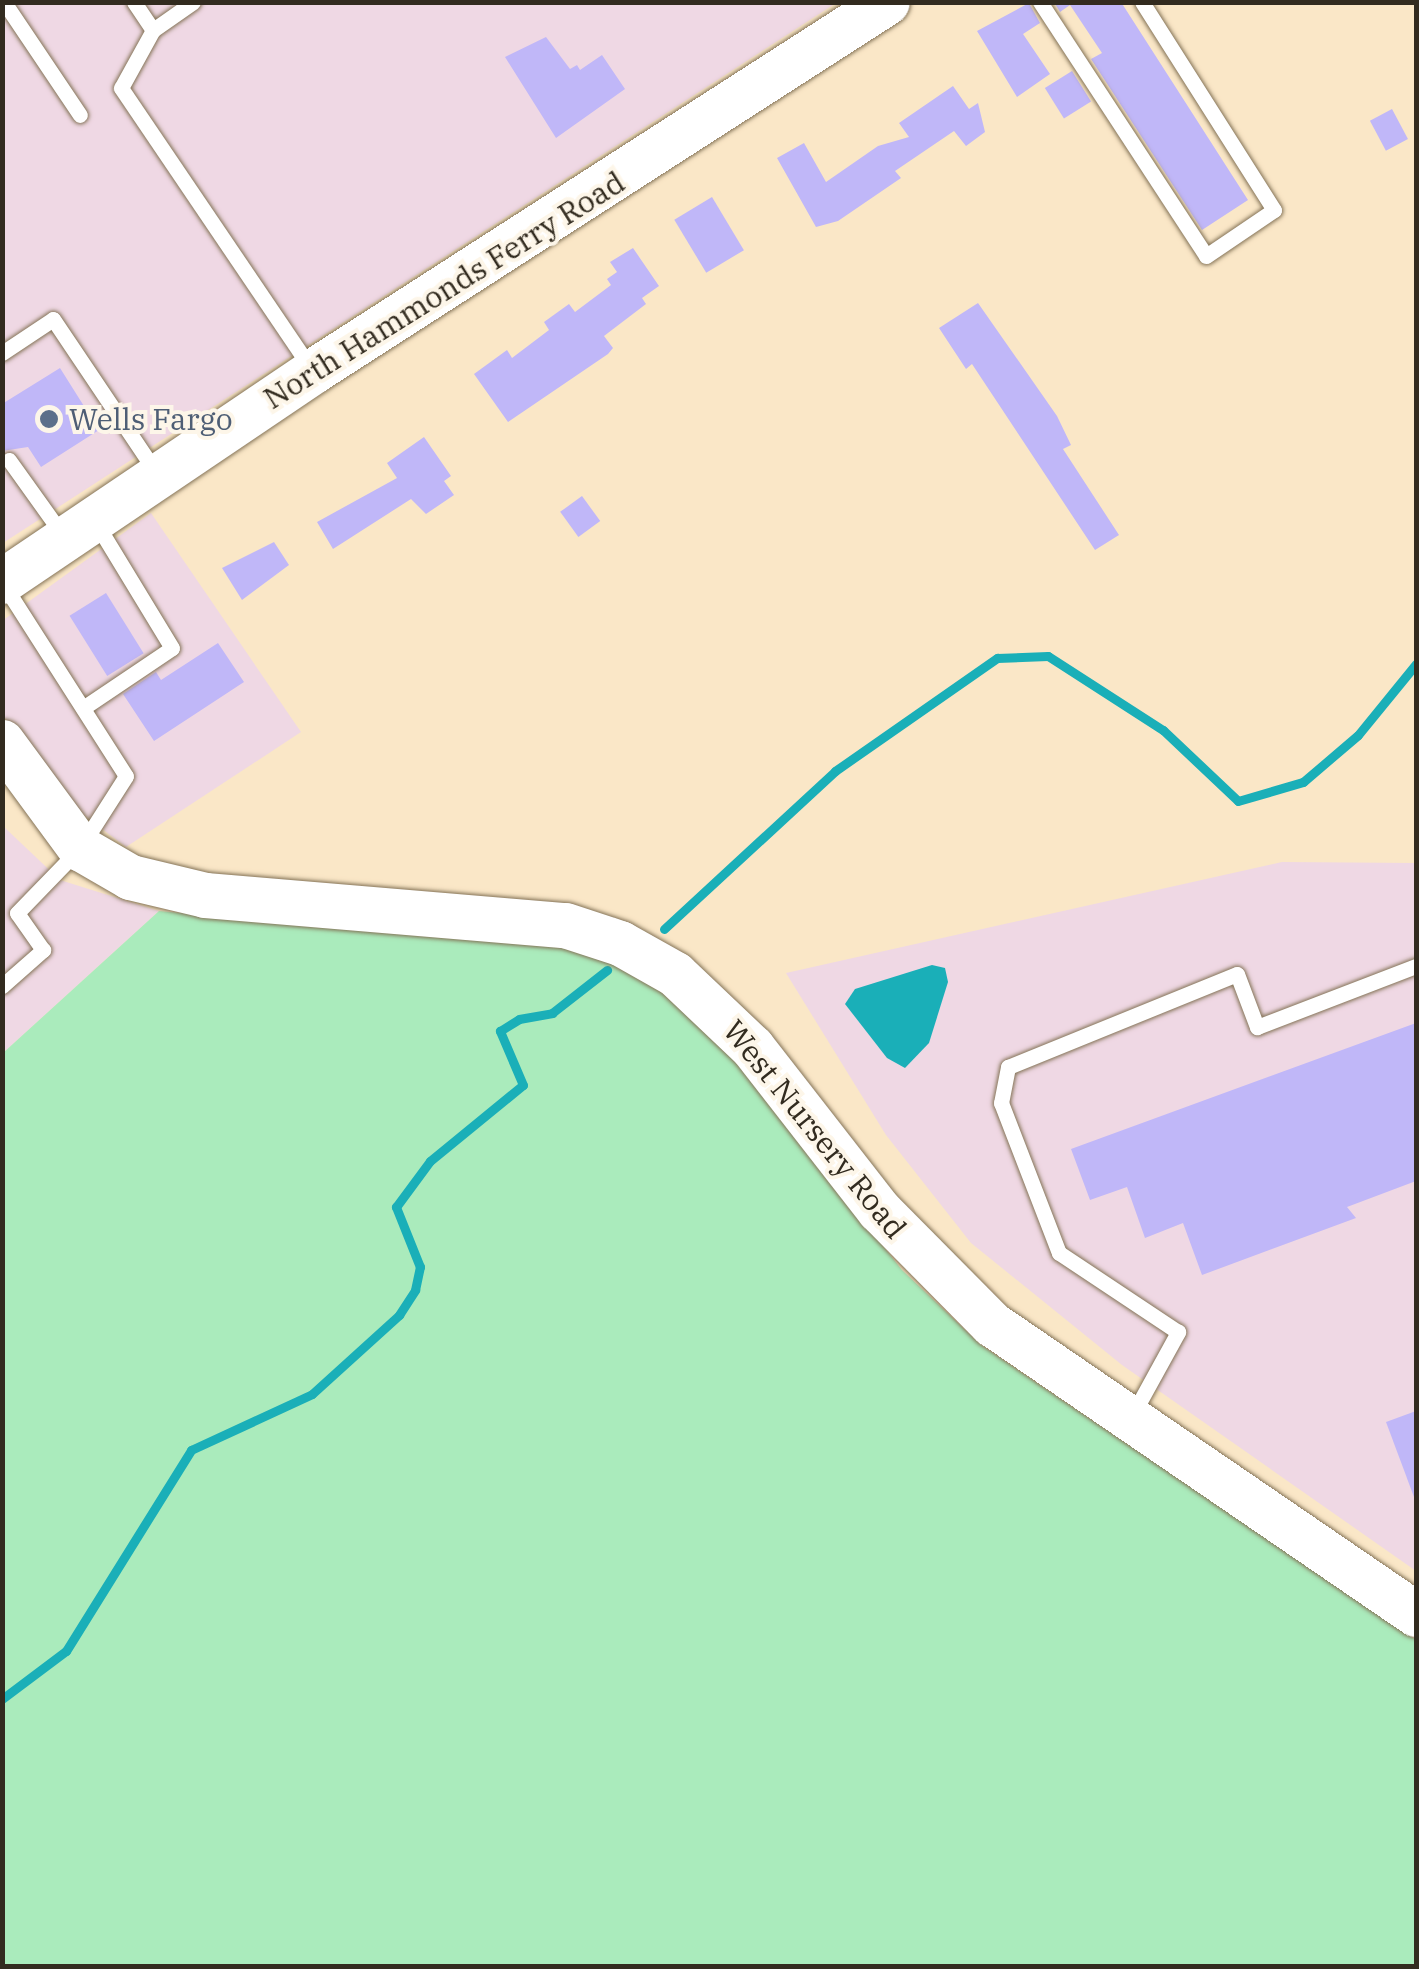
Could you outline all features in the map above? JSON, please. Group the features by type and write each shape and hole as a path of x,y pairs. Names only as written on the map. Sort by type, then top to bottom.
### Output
{"main road":[{"name":"North Hammonds Ferry Road","path":"2,582 313,371 887,2"},
{"name":"West Nursery Road","path":"2,742 80,848 130,876 205,896 504,916 620,943 674,974 729,1022 879,1210 956,1291 1128,1422 1416,1614"}],"lane":[{"path":"4,2 80,115"},
{"path":"134,2 153,30"},
{"path":"194,2 153,30 120,88 313,371"},
{"path":"1040,2 1206,256 1274,210 1142,2"},
{"path":"2,353 53,319 158,476"},
{"path":"9,460 80,529 172,648 83,708"},
{"path":"2,582 126,776 80,848 10,913 44,950 2,986"},
{"path":"1128,1422 1178,1332 1059,1253 1001,1103 1008,1067 1237,974 1257,1027 1416,966"}],"shaded area":[{"path":"3,3 836,3 3,543"},
{"path":"151,513 301,732 126,847 65,801 3,715 2,621"},
{"path":"3,826 60,880 159,911 3,1053"},
{"path":"1282,862 1416,863 1416,1571 1122,1365 971,1243 886,1135 786,973"}],"green space":[{"path":"159,911 559,946 608,961 661,992 734,1058 902,1270 981,1345 1416,1640 1416,1966 3,1966 3,1053"}],"water":[{"path":"932,965 945,968 948,982 929,1043 905,1068 887,1058 845,1004 855,989"}],"building":[{"path":"1054,2 1121,2 1248,200 1202,230 1091,59 1102,53 1070,5 1060,12"},
{"path":"1029,3 1040,23 1023,34 1050,74 1017,97 977,31"},
{"path":"546,37 570,69 577,65 580,70 602,55 625,89 556,138 505,57"},
{"path":"1072,71 1091,102 1064,118 1045,88"},
{"path":"953,86 969,109 978,103 985,132 966,146 954,131 895,171 901,178 838,221 816,227 777,158 804,143 826,182 878,146 909,137 899,123"},
{"path":"1392,109 1408,139 1386,151 1370,121"},
{"path":"712,197 744,250 706,273 674,220"},
{"path":"633,248 659,286 642,298 646,304 604,336 613,348 608,354 508,422 474,374 507,350 512,358 549,330 544,322 569,304 575,312 611,285 607,279 617,272 610,262"},
{"path":"978,303 1057,416 1071,445 1063,449 1119,535 1095,550 972,364 966,369 939,328"},
{"name":"Wells Fargo","path":"60,368 99,430 41,467 28,447 2,451 2,404"},
{"path":"424,437 451,476 444,481 454,495 426,514 411,499 333,549 317,522 397,478 387,463"},
{"path":"582,496 600,521 578,537 560,512"},
{"path":"274,542 289,565 242,600 222,568"},
{"path":"106,593 144,653 107,676 70,616"},
{"path":"218,643 244,682 154,741 123,694 156,672 161,680"},
{"path":"1416,1023 1416,1181 1347,1207 1356,1218 1202,1275 1183,1223 1145,1238 1127,1187 1090,1200 1071,1149"},
{"path":"1416,1411 1416,1497 1414,1497 1386,1422"}],"waterway":[{"path":"664,929 835,771 997,658 1048,656 1163,730 1238,801 1303,782 1358,735 1416,664"},
{"path":"2,1699 66,1651 191,1450 312,1394 399,1315 415,1290 420,1267 396,1207 430,1161 523,1085 500,1031 519,1019 552,1013 607,970"}],"place":[{"name":"Wells Fargo","path":"49,419"}]}
